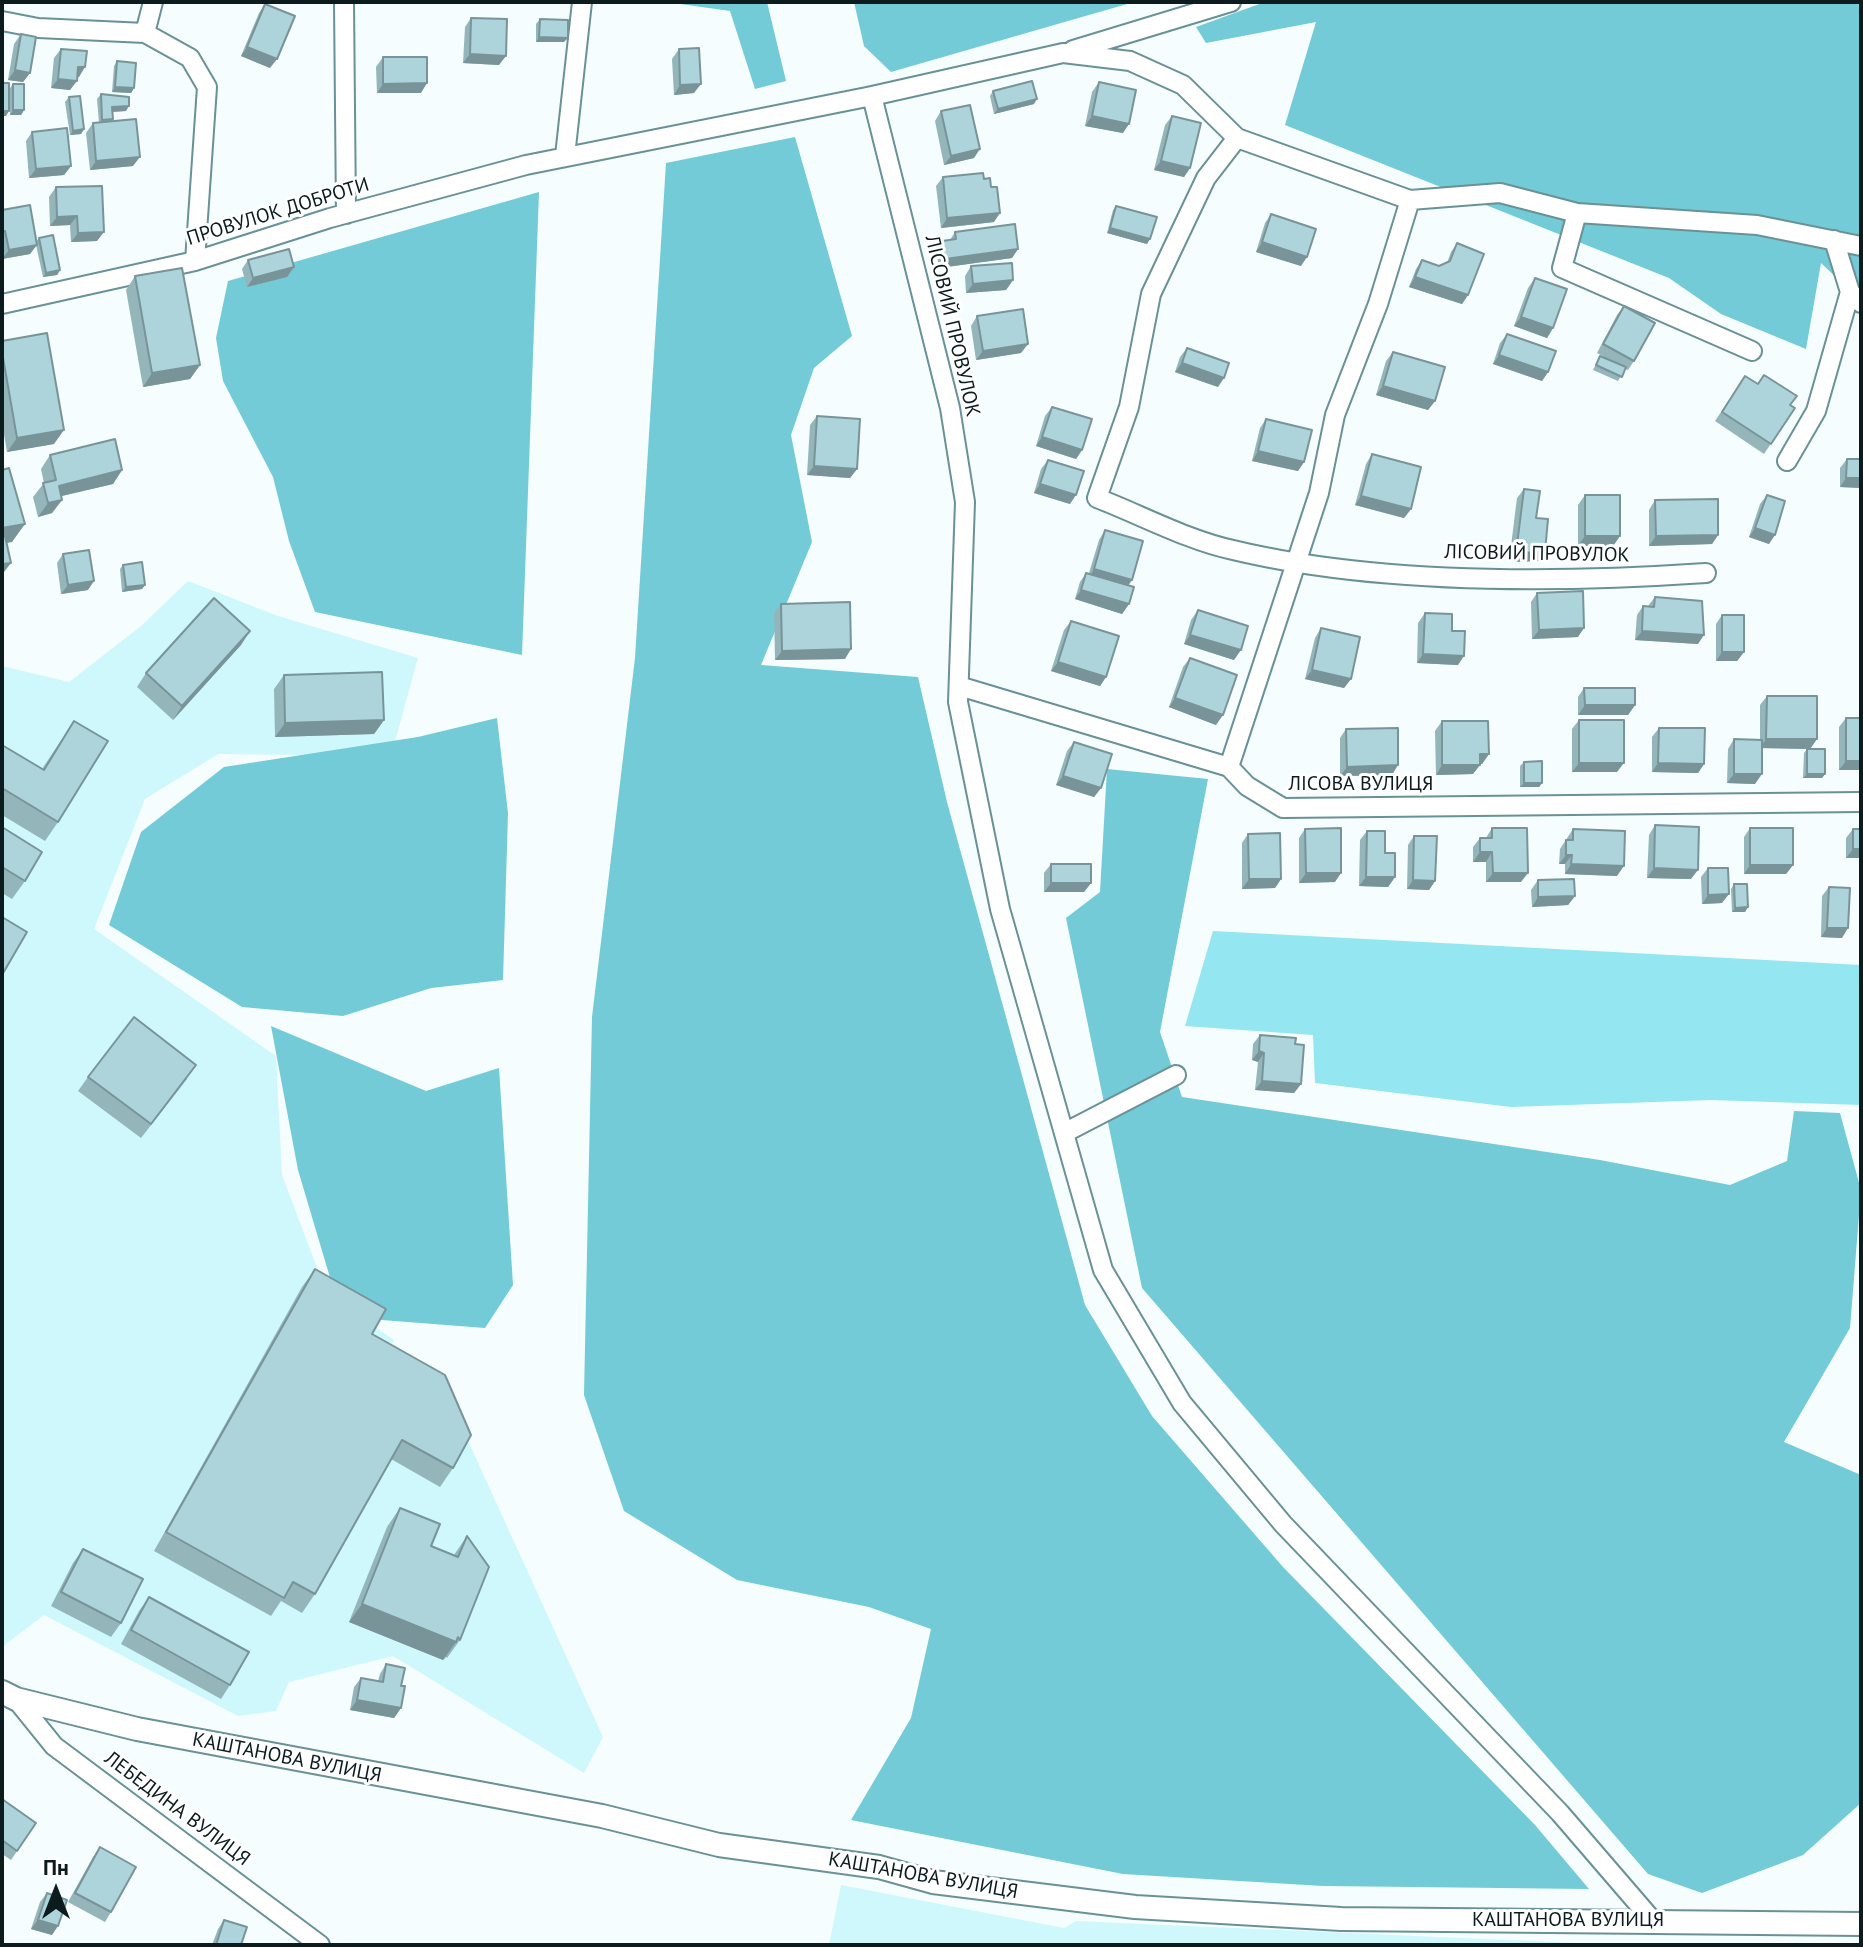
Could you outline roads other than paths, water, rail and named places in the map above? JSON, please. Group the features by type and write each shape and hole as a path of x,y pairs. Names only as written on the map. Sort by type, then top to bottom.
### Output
{"street":[{"path":"145,33 153,2"},
{"path":"344,2 346,214"},
{"path":"565,156 582,2"},
{"path":"872,96 1063,53 1231,2"},
{"path":"2,21 38,28 145,33 190,58 207,87 195,261"},
{"path":"1063,53 1130,61 1183,85 1237,138 1410,200 1500,193 1577,213 1757,225 1861,246"},
{"name":"ПРОВУЛОК ДОБРОТИ","path":"2,304 195,261 346,214 565,156 872,96"},
{"name":"ЛІСОВИЙ ПРОВУЛОК","path":"872,96 950,408 965,502 958,702 1015,962 1103,1270 1182,1403 1283,1524 1560,1813 1653,1921"},
{"name":"ЛІСОВИЙ ПРОВУЛОК","path":"1237,138 1206,178 1151,294 1129,407 1097,498 1231,550 1297,562 1473,577 1641,577 1706,573"},
{"path":"959,686 1229,767 1319,493 1335,415 1378,304 1410,200"},
{"path":"1577,213 1562,268 1752,351"},
{"path":"1787,461 1816,411 1855,298 1834,240"},
{"name":"ЛІСОВА ВУЛИЦЯ","path":"1229,767 1247,786 1283,808 1861,802"},
{"path":"1064,1133 1176,1075"},
{"name":"КАШТАНОВА ВУЛИЦЯ","path":"9,1696 152,1732 602,1816 719,1845 879,1867 933,1882 1135,1907 1341,1919 1861,1924"},
{"name":"ЛЕБЕДИНА ВУЛИЦЯ","path":"9,1696 54,1746 320,1945"}]}
